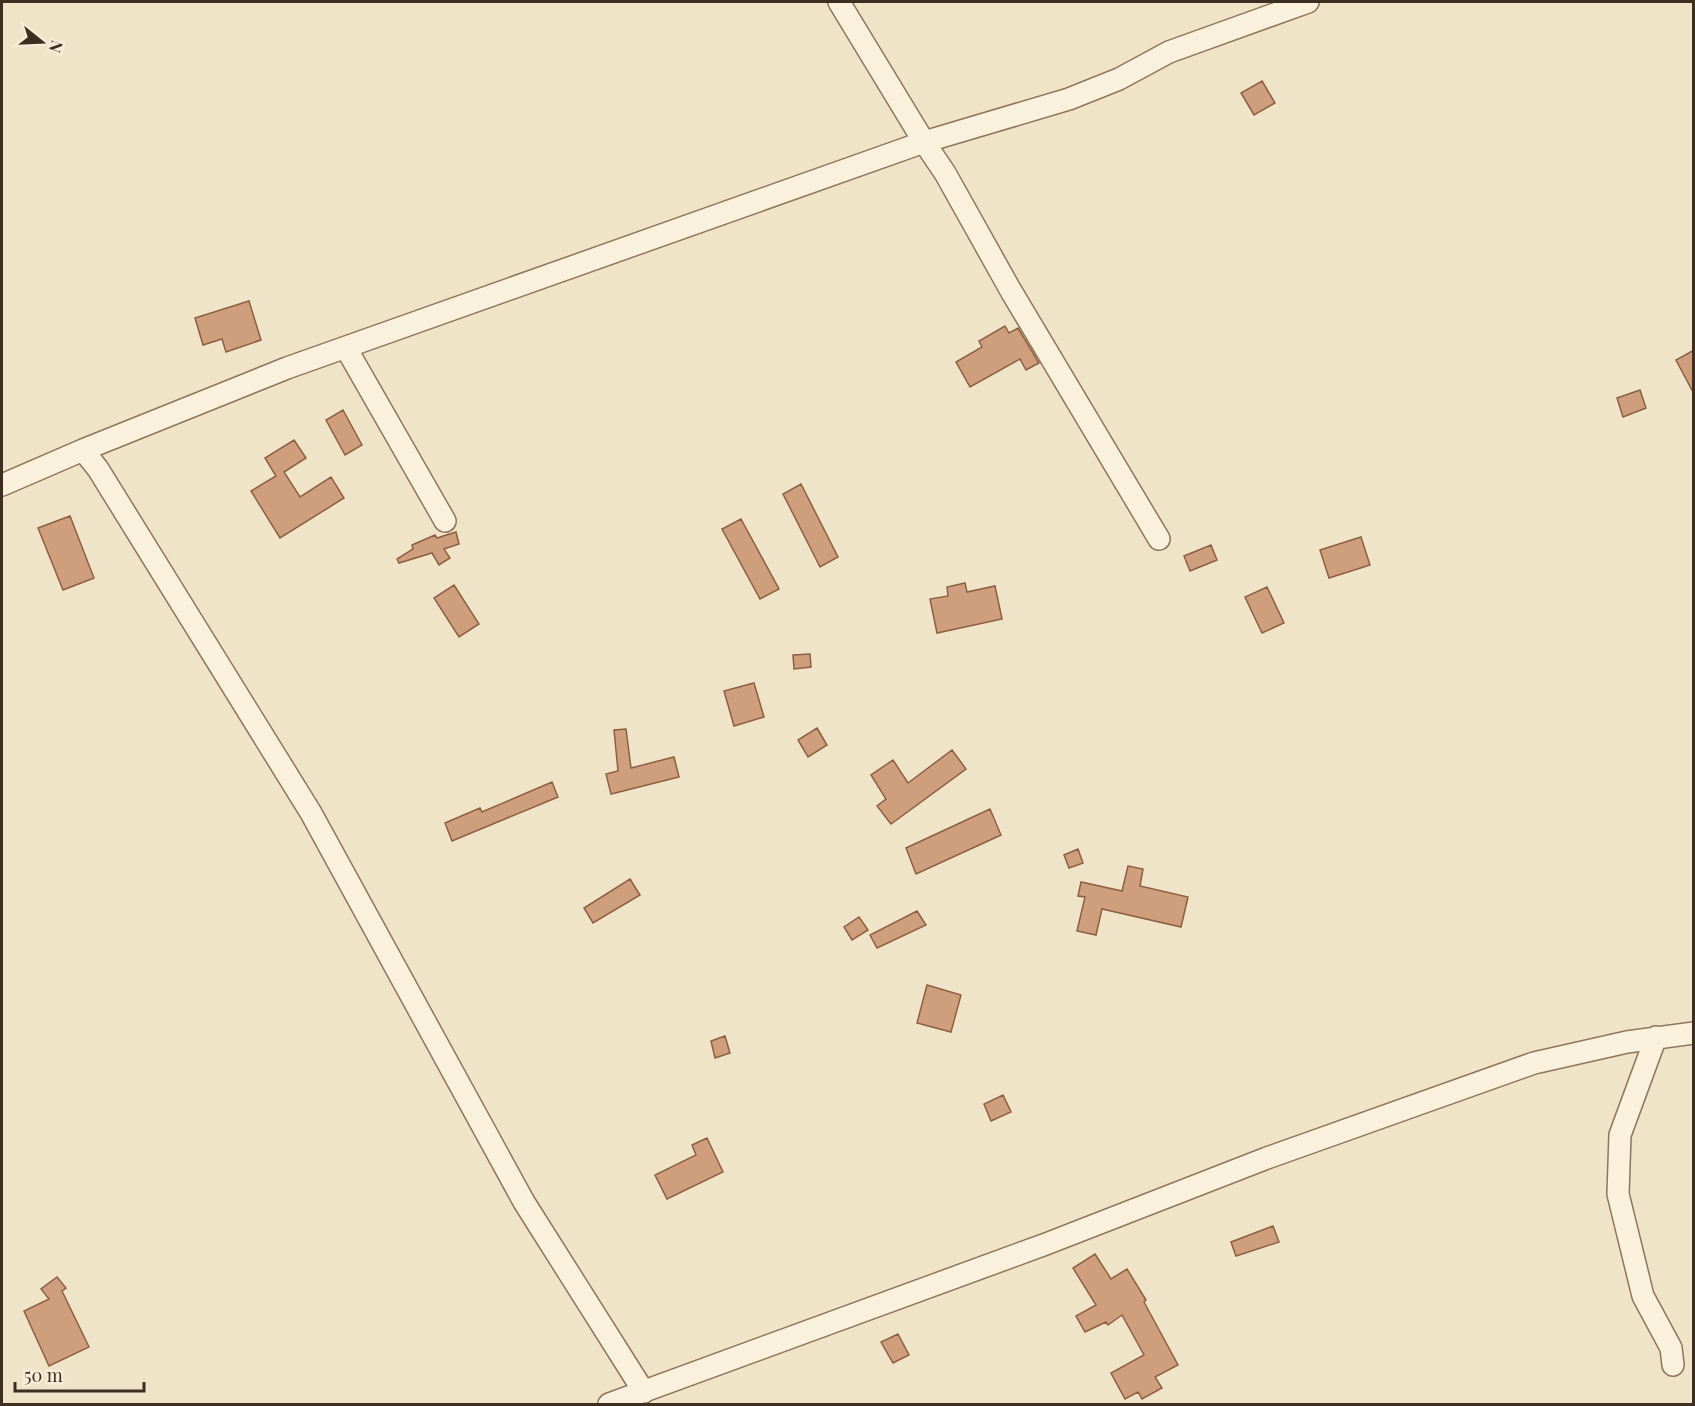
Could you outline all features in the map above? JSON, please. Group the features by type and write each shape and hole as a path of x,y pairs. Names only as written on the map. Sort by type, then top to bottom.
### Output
{"street":[{"path":"839,2 945,173 1011,291 1160,539"},
{"path":"2,485 287,368 924,142 1069,99 1119,78 1169,52 1308,2"},
{"path":"346,348 446,521"},
{"path":"83,450 98,469 311,813 524,1202 644,1392"},
{"path":"609,1404 1046,1244 1267,1158 1534,1063 1656,1037 1694,1033"},
{"path":"1656,1037 1622,1127 1617,1163 1618,1194 1642,1296 1671,1348 1673,1365"}],"building":[{"path":"1262,81 1275,103 1254,115 1241,93"},
{"path":"249,301 261,340 226,352 222,339 203,345 195,318"},
{"path":"1005,326 1009,333 1018,328 1039,363 1026,370 1020,359 970,387 956,362 982,347 979,341"},
{"path":"1694,350 1694,394 1676,360"},
{"path":"1640,390 1646,408 1623,417 1617,398"},
{"path":"343,410 362,445 345,455 326,420"},
{"path":"294,440 306,458 284,472 300,497 331,477 344,498 280,538 251,491 276,476 265,458"},
{"path":"801,484 838,557 820,567 783,494"},
{"path":"70,516 94,578 63,590 38,528"},
{"path":"741,519 779,589 760,599 722,529"},
{"path":"456,532 459,544 444,549 450,558 439,565 432,553 399,563 397,559 413,549 412,545 435,535 437,538"},
{"path":"1361,537 1370,565 1329,578 1320,550"},
{"path":"1211,545 1217,560 1190,571 1184,556"},
{"path":"965,583 967,592 995,586 1002,619 937,633 930,599 948,596 947,587"},
{"path":"454,585 479,624 459,637 434,598"},
{"path":"1267,587 1284,623 1262,633 1245,597"},
{"path":"810,654 811,667 794,669 793,655"},
{"path":"754,683 764,717 734,726 724,691"},
{"path":"817,728 827,745 808,757 798,740"},
{"path":"626,729 631,768 674,757 679,777 611,794 606,774 618,771 614,730"},
{"path":"952,750 966,769 891,824 877,806 886,799 871,775 893,760 908,783"},
{"path":"552,782 558,797 452,841 445,823 480,808 482,812"},
{"path":"990,809 1001,835 916,874 906,848"},
{"path":"1078,849 1083,863 1069,868 1064,855"},
{"path":"1128,866 1143,869 1140,886 1188,897 1181,927 1102,909 1096,935 1077,931 1085,897 1078,896 1081,882 1122,891"},
{"path":"630,879 640,895 593,923 584,908"},
{"path":"917,911 926,925 877,948 870,935"},
{"path":"859,917 868,930 852,940 844,927"},
{"path":"927,985 961,995 951,1032 917,1023"},
{"path":"725,1036 730,1053 715,1058 711,1041"},
{"path":"1003,1095 1011,1112 991,1121 984,1104"},
{"path":"707,1138 723,1172 667,1199 655,1175 696,1155 692,1145"},
{"path":"1273,1226 1279,1242 1236,1256 1231,1242"},
{"path":"1095,1254 1111,1279 1127,1269 1146,1300 1144,1302 1178,1365 1155,1377 1162,1388 1142,1399 1138,1392 1125,1399 1111,1373 1144,1355 1122,1315 1108,1325 1106,1322 1085,1332 1076,1316 1096,1305 1073,1268"},
{"path":"57,1277 66,1288 62,1291 89,1347 49,1366 24,1311 49,1299 41,1289"},
{"path":"898,1334 909,1355 893,1363 881,1342"}]}
